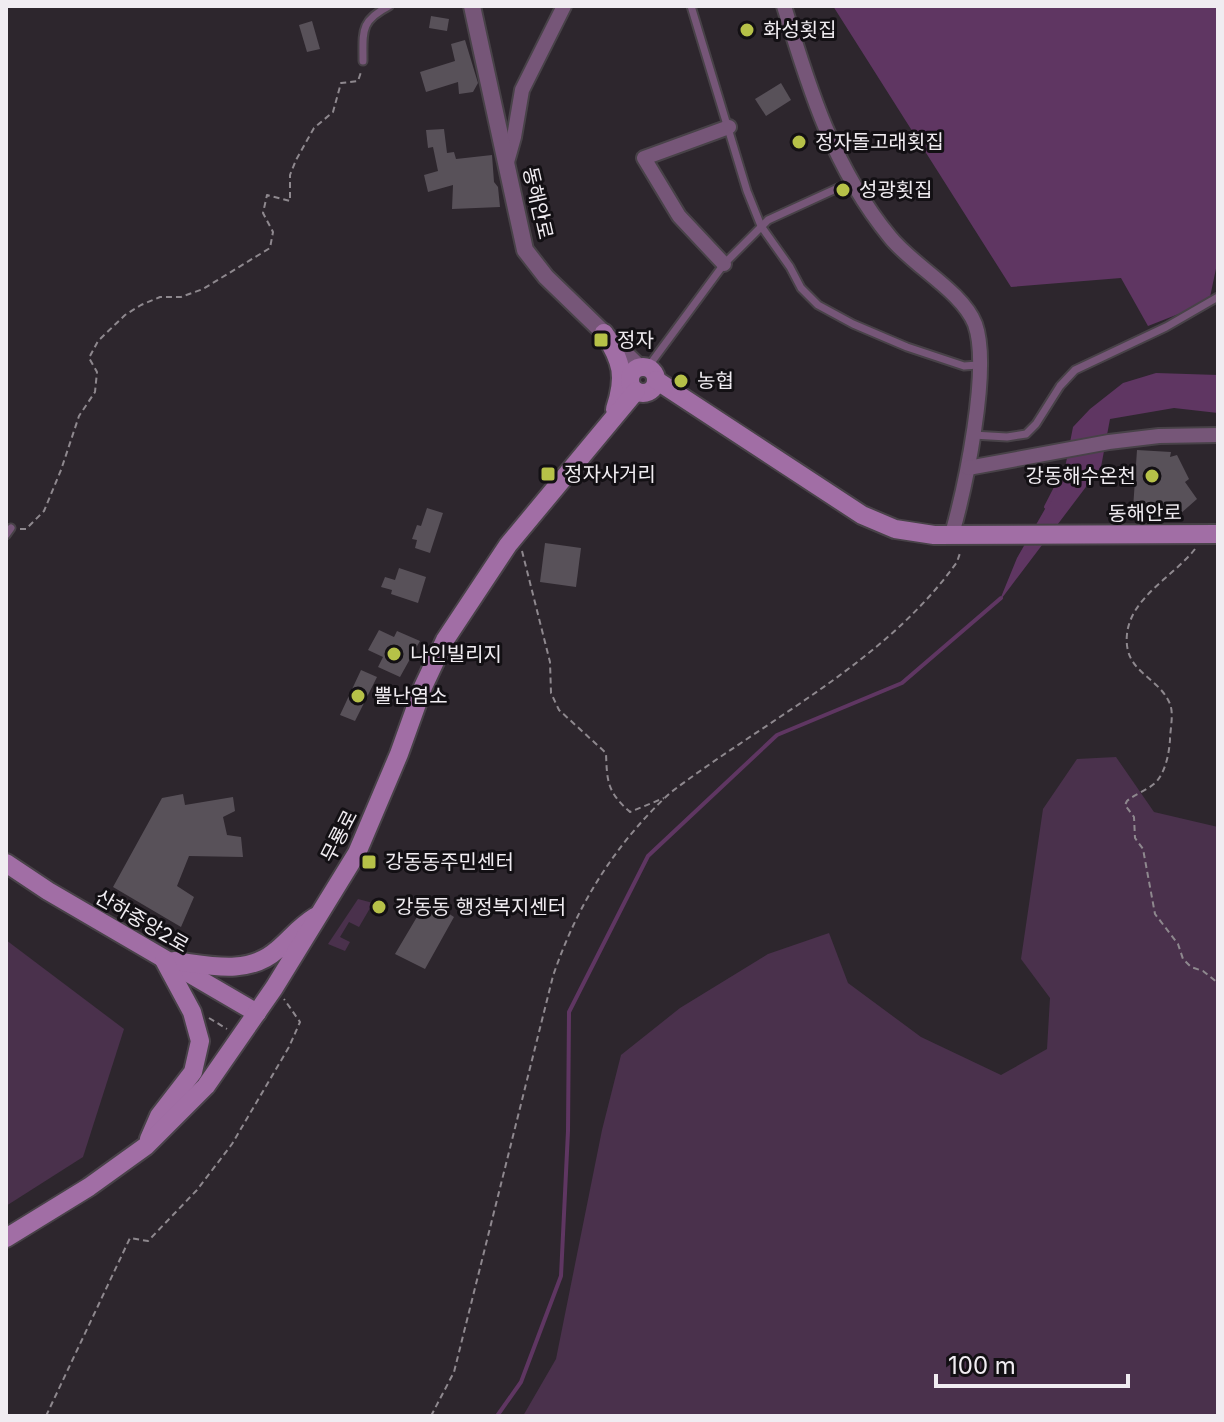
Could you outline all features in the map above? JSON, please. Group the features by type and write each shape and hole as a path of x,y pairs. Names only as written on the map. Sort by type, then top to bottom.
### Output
{"main road":[{"path":"604,333 614,349 622,374 622,387 611,421"},
{"name":"무룡로","path":"6,1238 89,1187 146,1146 206,1086 274,988 357,853 445,640 518,534 636,391 649,392 648,372"},
{"name":"동해안로","path":"648,372 862,515 895,529 921,534 993,536 1212,534"},
{"name":"산하중앙2로","path":"6,863 48,891 257,1013"},
{"path":"163,959 219,967 240,967 259,962 276,951 297,928 319,915"},
{"path":"146,1146 159,1116 193,1072 200,1041 192,1012 163,959"}],"street":[{"name":"동해안로","path":"472,6 525,250 540,271 648,372"},
{"path":"507,162 522,90 564,6"},
{"path":"784,6 817,110 851,182 892,240 969,314 979,342 973,435 959,535"},
{"path":"724,264 679,216 644,158 729,127"},
{"path":"968,468 1109,442 1159,436 1218,435"}],"lane":[{"path":"363,61 363,29 371,17 389,6"},
{"path":"691,6 747,191 761,226 801,288 818,305 853,324 907,347 964,366 978,365"},
{"path":"648,372 724,264 761,226 851,182"},
{"path":"973,435 1007,437 1026,434 1075,370 1166,327 1218,297"}],"path":[{"path":"8,532 26,529 44,511 79,416 95,392 97,372 89,358 98,341 125,315 141,305 160,297 181,297 203,289 270,248 273,232 263,213 267,195 290,201 290,175 296,160 314,128 333,112 341,83 358,81 363,61"},
{"path":"518,534 550,662 551,693 559,710 606,753 607,780 615,799 630,812 666,796"},
{"path":"1212,534 1147,596 1134,614 1127,635 1133,665 1170,705 1169,748 1162,771 1157,781 1125,805 1134,817 1135,838 1143,849 1155,914 1178,944 1183,959 1218,983"},
{"path":"431,1416 454,1372 544,1006 567,934 593,885 644,817 666,796 883,643 922,607 957,562 959,535"},
{"path":"46,1416 130,1238 148,1241 197,1190 232,1144 289,1047 300,1022 274,988"},
{"path":"204,1019 209,1018 229,1031"},
{"path":"222,1026 226,1020"}],"shaded area":[{"path":"833,6 1218,6 1218,259 1209,302 1148,326 1121,278 1011,287"},
{"path":"1156,373 1218,375 1218,413 1174,408 1110,419 1101,467 999,602 1017,558 1065,468 1073,427 1123,383"},
{"path":"1116,757 1154,812 1218,827 1218,1416 523,1416 556,1359 602,1130 621,1055 680,1008 768,954 829,933 848,983 921,1037 1001,1075 1047,1049 1050,998 1021,959 1043,809 1077,759"},
{"path":"358,899 373,903 359,927 349,922 340,937 350,942 345,951 328,944"},
{"path":"6,940 124,1029 83,1157 6,1206"}],"building":[{"path":"431,16 449,19 447,31 429,28"},
{"path":"312,21 320,49 307,52 299,25"},
{"path":"465,40 478,83 473,92 459,94 458,82 426,92 420,72 455,61 451,44"},
{"path":"781,83 791,100 766,116 755,99"},
{"path":"444,129 447,153 454,152 456,159 492,155 500,207 452,209 453,185 428,192 424,175 438,171 433,147 428,148 426,130"},
{"name":"강동해수온천","path":"1137,450 1171,452 1170,457 1177,455 1189,479 1185,482 1197,499 1180,514 1153,506 1153,510 1133,509"},
{"path":"427,508 443,513 430,553 415,548 417,540 412,539 417,525 421,526"},
{"path":"545,543 581,548 576,587 540,582"},
{"path":"399,568 426,577 418,603 391,594 392,590 381,587 385,577 395,580"},
{"name":"나인빌리지","path":"379,630 394,637 397,631 420,641 400,677 378,667 383,657 368,650"},
{"name":"뿔난염소","path":"361,670 377,677 355,721 340,715"},
{"path":"183,794 185,805 233,797 235,811 223,817 227,835 241,837 243,857 189,856 177,886 194,897 181,927 113,887 162,798"},
{"name":"강동동 행정복지센터","path":"427,900 441,905 440,908 454,917 425,969 395,954"}],"waterway":[{"path":"1046,507 1062,476"},
{"path":"497,1416 521,1382 561,1276 568,1131 569,1012 648,856 777,735 902,683 1001,598"}],"place":[{"name":"화성횟집","path":"747,30"},
{"name":"정자돌고래횟집","path":"799,142"},
{"name":"성광횟집","path":"843,190"},
{"name":"정자","path":"601,340"},
{"name":"농협","path":"681,381"},
{"name":"정자사거리","path":"548,474"},
{"name":"강동해수온천","path":"1152,476"},
{"name":"나인빌리지","path":"394,654"},
{"name":"뿔난염소","path":"358,696"},
{"name":"강동동주민센터","path":"369,862"},
{"name":"강동동 행정복지센터","path":"379,907"}]}
